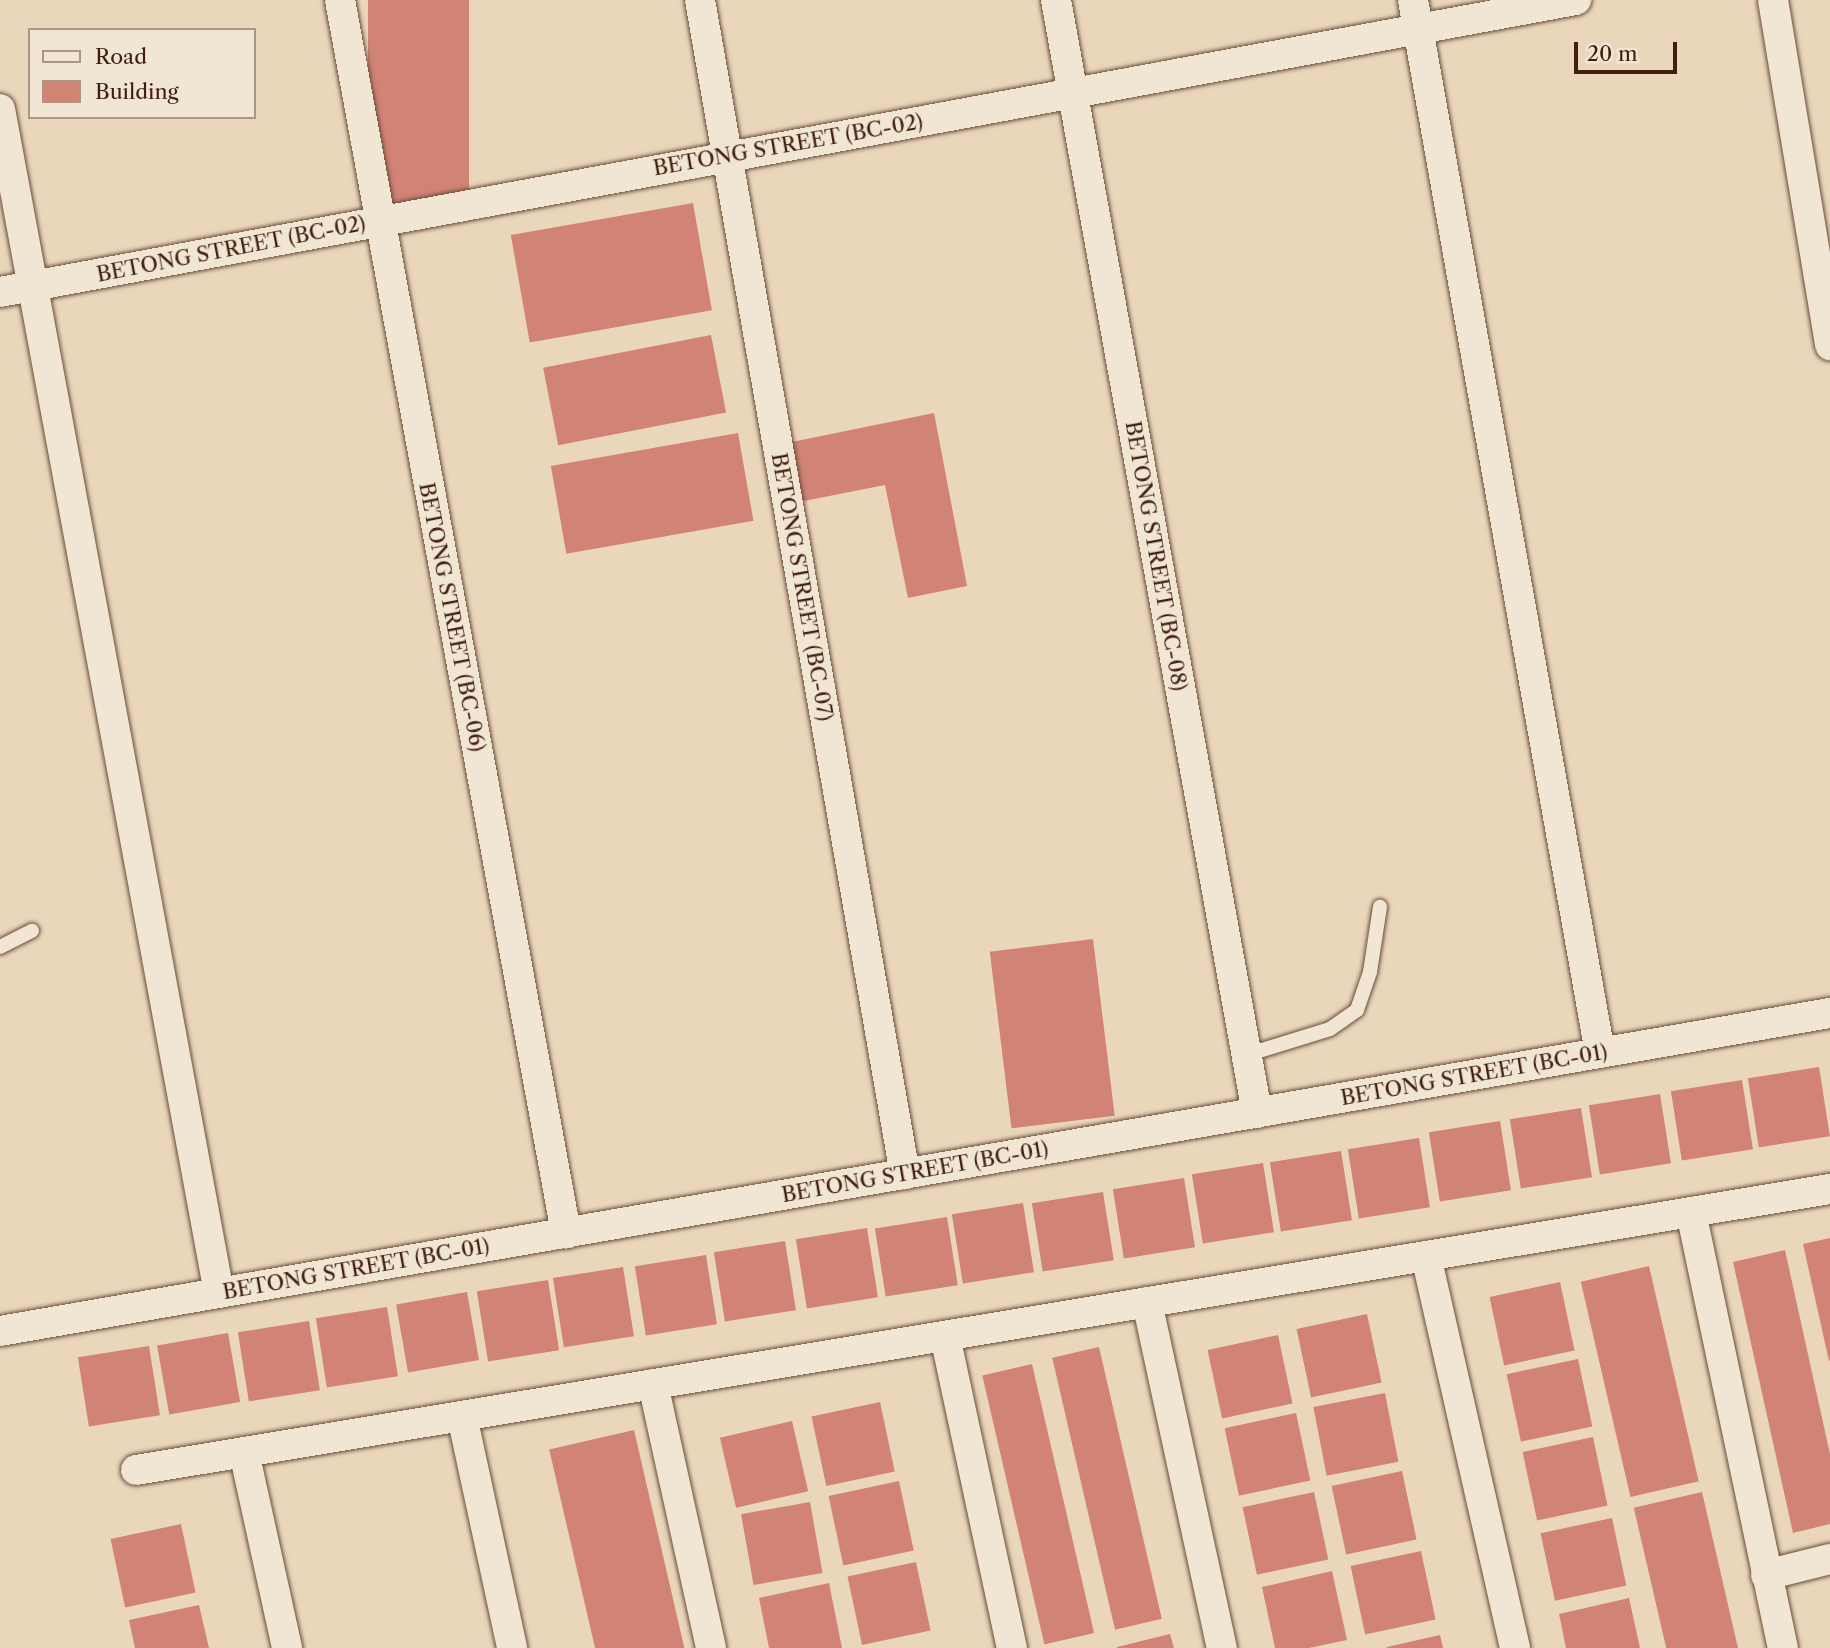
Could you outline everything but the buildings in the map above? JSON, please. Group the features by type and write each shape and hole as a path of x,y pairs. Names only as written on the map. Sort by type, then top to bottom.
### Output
{"street":[{"name":"BETONG STREET (BC-06)","path":"340,0 378,221 566,1233"},
{"name":"BETONG STREET (BC-07)","path":"700,0 905,1174"},
{"name":"BETONG STREET (BC-08)","path":"1056,0 1257,1113"},
{"path":"1413,0 1600,1053"},
{"name":"BETONG STREET (BC-02)","path":"0,292 1576,0"},
{"path":"1773,0 1830,345"},
{"path":"0,109 219,1293"},
{"name":"BETONG STREET (BC-01)","path":"0,1331 1830,1013"},
{"path":"136,1470 1830,1189"},
{"path":"1691,1212 1783,1648"},
{"path":"1426,1256 1515,1648"},
{"path":"1147,1302 1222,1648"},
{"path":"945,1336 1012,1648"},
{"path":"653,1384 711,1648"},
{"path":"462,1416 512,1648"},
{"path":"244,1452 287,1648"},
{"path":"1766,1574 1830,1559"}],"lane":[{"path":"1246,1055 1330,1029 1357,1010 1370,972 1380,907"},
{"path":"0,947 32,931"}]}
